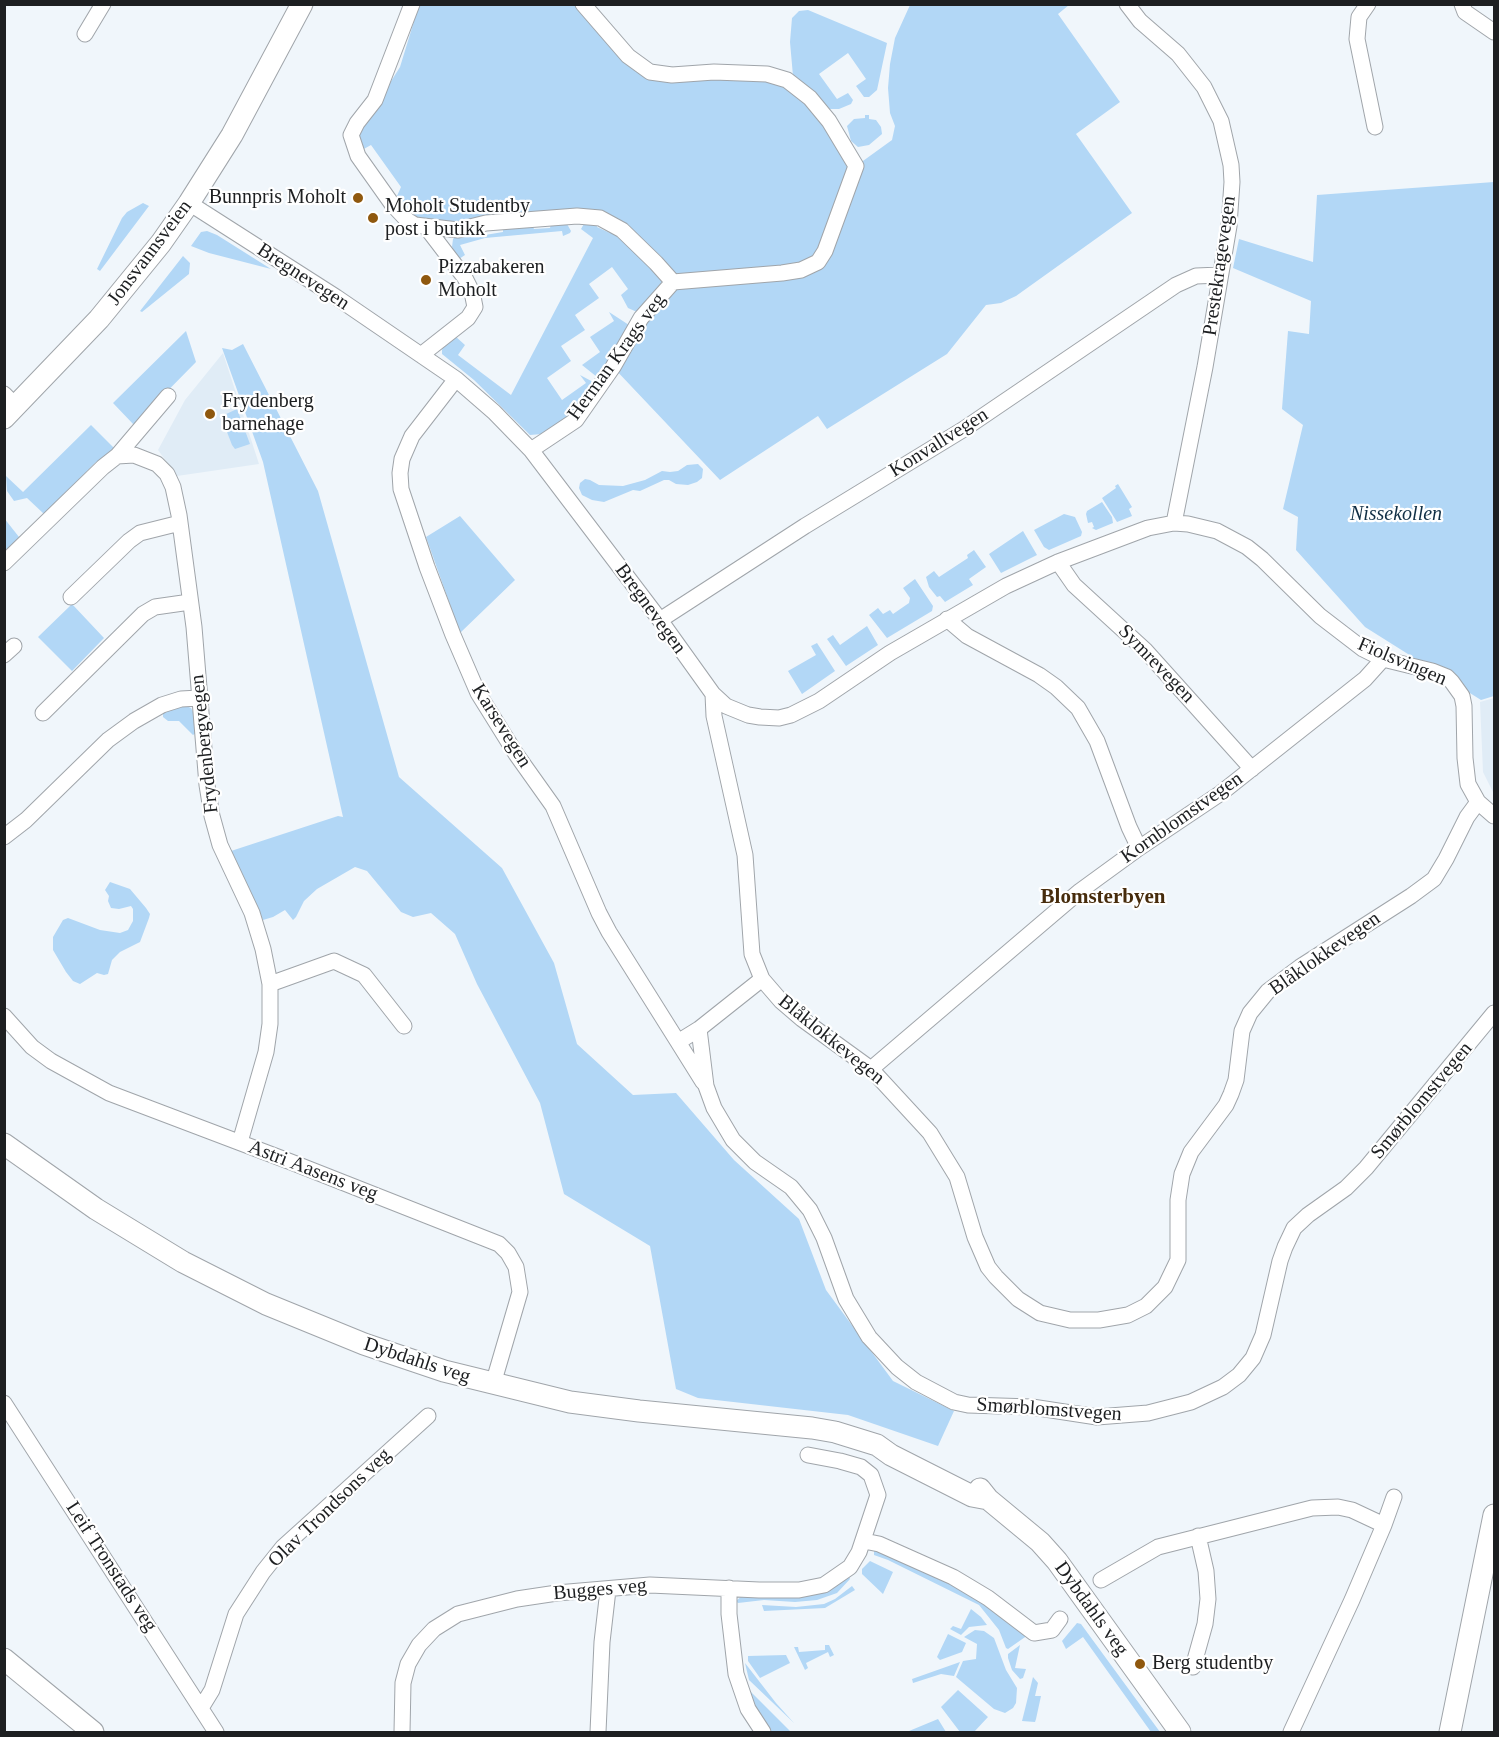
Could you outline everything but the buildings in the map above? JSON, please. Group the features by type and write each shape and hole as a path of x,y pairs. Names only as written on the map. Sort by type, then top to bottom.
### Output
{"main road":[{"name":"Jonsvannsveien","path":"8,406 99,319 131,282 189,203 251,101 302,4"},
{"name":"Dybdahls veg","path":"4,1144 124,1228 234,1288 299,1318 364,1344 444,1371 570,1402 639,1412 835,1432 877,1445 891,1455 972,1496 988,1499 1040,1542 1057,1562 1180,1732"},
{"path":"1450,1732 1494,1515"},
{"path":"4,1659 93,1732"}],"street":[{"path":"85,34 103,4"},
{"name":"Herman Krags veg","path":"412,4 375,100 357,123 351,135 358,156 402,216 415,225 458,230 486,223 577,216 600,218 622,230 673,282"},
{"name":"Herman Krags veg","path":"531,450 576,420 613,367 641,318 673,282 782,273 801,270 818,262 825,250 856,166 829,121 810,98 787,80 767,74 743,71 672,75 650,72 628,56 583,4"},
{"name":"Prestekragevegen","path":"1127,4 1140,21 1178,54 1194,72 1212,100 1221,121 1232,182 1229,226 1205,368 1174,523"},
{"path":"1462,4 1465,12 1494,32"},
{"path":"1363,11 1357,39 1376,127"},
{"name":"Bregnevegen","path":"189,203 313,282 421,355 456,379 494,412 531,450 660,620 712,694 726,706 748,715 770,718 791,715 819,701 876,662 1005,586 1058,562 1148,528 1174,523"},
{"name":"Herman Krags veg","path":"421,355 468,318 475,307 472,292 465,278 426,227"},
{"name":"Konvallvegen","path":"660,620 805,526 964,429 1176,285 1196,276 1220,275"},
{"name":"Karsevegen","path":"456,379 423,421 406,448 400,473 405,505 453,635 478,693 516,754 553,806 599,914 678,1042"},
{"path":"4,563 117,456 168,396"},
{"name":"Frydenbergvegen","path":"117,456 134,455 149,459 162,469 173,488 190,602 207,785 212,816 220,845 252,913 263,949 270,984 270,1024 266,1052 240,1143"},
{"name":"Fiolsvingen","path":"1174,523 1202,526 1247,547 1320,616 1363,649 1383,659 1447,677 1462,696 1466,717 1468,784 1478,802 1494,816"},
{"path":"71,597 140,533 180,524"},
{"name":"Symrevegen","path":"1058,562 1074,585 1145,650 1252,769"},
{"path":"43,713 143,614 155,607 190,602"},
{"path":"947,620 967,636 1039,675 1056,687 1078,708 1096,741 1139,848"},
{"name":"Kornblomstvegen","path":"871,1069 1080,891 1252,769 1365,679 1383,659"},
{"name":"Blåklokkevegen","path":"712,694 714,716 745,855 752,954 762,979 781,1001 802,1019 871,1069 917,1117 940,1147 957,1177 975,1237 988,1267 1018,1299 1040,1313 1070,1320 1099,1320 1121,1316 1146,1306 1160,1293 1175,1268 1179,1251 1178,1200 1182,1174 1191,1152 1226,1105 1231,1094 1236,1080 1242,1031 1250,1013 1268,991 1300,967 1434,879 1467,817 1478,802"},
{"path":"4,837 26,820 108,740 134,721 162,705 181,699 199,698"},
{"path":"270,984 334,961 364,975 404,1026"},
{"path":"678,1042 699,1029 762,979"},
{"name":"Smørblomstvegen","path":"678,1042 706,1086 719,1117 733,1140 755,1162 791,1187 810,1210 824,1238 846,1299 855,1315 882,1353 910,1377 940,1396 968,1405 1023,1406 1097,1417 1131,1416 1191,1402 1223,1387 1246,1368 1263,1335 1280,1261 1294,1228 1346,1188 1366,1168 1494,1013"},
{"name":"Astri Aasens veg","path":"4,1016 32,1047 74,1075 109,1093 499,1244 508,1253 516,1268 520,1292 493,1384"},
{"name":"Smørblomstvegen","path":"699,1029 706,1086"},
{"name":"Leif Tronstads veg","path":"4,1403 216,1732"},
{"name":"Olav Trondsons veg","path":"201,1708 212,1690 236,1614 263,1572 283,1547 428,1416"},
{"name":"Bugges veg","path":"402,1732 403,1683 408,1664 419,1646 434,1629 458,1614 517,1599 650,1585 799,1590 824,1585 850,1567 864,1541 878,1495 871,1476 861,1467 808,1455"},
{"path":"1291,1732 1384,1525 1394,1497"},
{"name":"Dybdahls veg","path":"1101,1580 1158,1547 1312,1508 1352,1510 1384,1525"},
{"path":"1193,1667 1205,1624 1208,1599 1206,1571 1198,1536"},
{"path":"864,1541 879,1544 953,1577 988,1598 1034,1632 1052,1630 1060,1619"},
{"path":"729,1588 729,1614 736,1674 748,1709 762,1732"},
{"path":"598,1732 602,1642 608,1590"}],"shaded area":[{"name":"Frydenberg barnehage","path":"223,353 259,464 177,476 158,450 185,400"},
{"path":"1494,698 1494,794 1483,772 1480,702"}],"green space":[{"path":"419,5 577,5 627,63 772,82 789,89 815,112 856,166 892,140 895,126 890,113 888,88 890,64 895,38 910,5 1069,5 1058,14 1120,102 1076,134 1132,213 1016,296 1001,303 986,305 947,354 827,429 818,416 720,480 613,367 673,282 600,218 426,227 404,209 397,196 401,187 371,145 362,150 358,139 359,132 400,67"},
{"path":"808,10 887,43 877,90 869,97 864,97 856,86 866,79 848,53 819,74 837,99 848,93 853,100 851,104 839,109 830,109 793,76 790,42 792,18 799,11"},
{"path":"865,115 869,115 869,119 876,120 881,127 882,134 869,145 858,147 851,141 847,126 854,119 865,118"},
{"name":"Nissekollen","path":"1494,182 1494,696 1481,700 1365,627 1296,550 1298,517 1283,509 1303,425 1282,409 1288,331 1309,334 1311,301 1233,268 1239,239 1313,262 1317,195"},
{"path":"143,203 149,206 100,271 97,269 122,218 127,212"},
{"path":"585,222 596,222 597,227 610,233 614,230 633,247 662,281 661,285 637,312 628,308 621,295 628,289 612,267 589,284 599,298 575,315 585,330 561,346 571,361 547,378 562,400 586,383 580,375 595,383 580,408 542,434 530,435 474,380 442,354 442,350 444,345 455,336 465,345 458,355 511,395 593,238 581,229"},
{"path":"551,224 567,224 571,231 563,236 562,231 485,238 460,245 465,255 459,259 452,247 456,236 478,230 479,236 503,232 503,227 532,225 534,229 550,228"},
{"path":"207,231 271,269 191,246 201,232"},
{"path":"183,256 190,263 189,274 142,312 140,311"},
{"path":"609,312 629,325 601,375 597,377 582,365 600,352 590,337 614,321"},
{"path":"186,331 196,362 134,425 113,403"},
{"path":"243,344 318,491 399,777 502,868 554,963 577,1044 633,1095 676,1093 734,1160 799,1219 826,1290 893,1381 954,1411 938,1446 848,1415 698,1398 676,1389 650,1246 564,1194 540,1103 477,984 455,934 431,913 413,917 401,912 367,871 355,867 317,889 304,901 293,920 285,910 263,920 231,851 338,816 343,817 263,462 222,348 232,350"},
{"path":"237,409 250,444 235,449 222,419 224,415"},
{"path":"91,425 114,448 111,452 95,463 44,514 27,498 14,501 7,491 6,476 23,492"},
{"path":"698,464 703,469 702,478 697,482 688,485 664,480 640,491 633,490 604,502 582,495 579,488 580,483 585,479 599,485 623,486 645,480 662,471 678,471 687,465"},
{"path":"1118,484 1132,507 1129,509 1132,516 1117,522 1102,498"},
{"path":"1102,502 1112,517 1113,523 1096,530 1092,528 1094,527 1092,522 1088,523 1086,514"},
{"path":"1064,514 1075,517 1082,532 1081,536 1049,550 1044,547 1034,530"},
{"path":"460,516 515,580 460,633 426,537"},
{"path":"4,518 19,537 4,553"},
{"path":"1023,531 1037,555 1001,573 989,554"},
{"path":"974,550 986,567 969,579 973,585 945,602 940,596 937,597 929,587 926,577 934,571 939,577 968,558 967,555"},
{"path":"915,579 933,606 932,611 887,638 869,615 878,608 883,614 890,610 893,614 909,603 910,598 903,588"},
{"path":"72,604 104,638 72,671 38,637"},
{"path":"867,626 878,645 846,666 827,639 833,635 840,645"},
{"path":"817,643 835,671 802,694 788,671 816,655 811,646"},
{"path":"178,705 191,708 195,716 196,733 193,735 179,721 168,721 163,717 163,712"},
{"path":"110,882 130,889 150,914 149,918 140,942 120,952 112,960 108,974 97,973 80,984 73,981 53,950 53,937 63,920 68,918 100,930 120,933 128,930 133,921 133,909 131,906 111,908 108,901 109,896 105,890"},
{"path":"874,1550 954,1582 1028,1635 1008,1649 1006,1648 999,1630 979,1605 874,1555"},
{"path":"870,1561 893,1572 883,1594 862,1574 862,1569"},
{"path":"849,1576 850,1579 837,1593 817,1600 795,1602 764,1600 738,1603 736,1601 743,1595 812,1595 824,1592"},
{"path":"852,1586 855,1590 825,1608 764,1611 762,1605 796,1607 824,1604"},
{"path":"971,1609 987,1625 969,1627 961,1635 950,1629 953,1626 961,1629"},
{"path":"1077,1623 1081,1624 1160,1732 1151,1732 1083,1637 1066,1649 1062,1641"},
{"path":"975,1630 984,1631 994,1638 1006,1670 1017,1688 1016,1703 1005,1713 994,1709 956,1677 963,1661 976,1659 977,1644 964,1637"},
{"path":"948,1634 966,1643 962,1652 940,1660 937,1657"},
{"path":"825,1645 829,1645 834,1655 830,1657 828,1652 806,1663 808,1668 805,1670 794,1647 798,1647 799,1652 825,1650"},
{"path":"1020,1645 1015,1668 1026,1669 1023,1678 1020,1679 1012,1670 1008,1654"},
{"path":"786,1655 790,1663 760,1678 748,1661 748,1656"},
{"path":"960,1662 954,1676 941,1674 913,1683 912,1679"},
{"path":"745,1663 776,1703 794,1723 749,1680"},
{"path":"1033,1677 1038,1683 1035,1696 1041,1696 1036,1719 1035,1722 1022,1721"},
{"path":"749,1690 791,1732 769,1732 758,1716"},
{"path":"958,1690 988,1717 974,1732 960,1732 941,1707"},
{"path":"938,1719 946,1732 909,1732 909,1731"}],"place":[{"name":"Bunnpris Moholt","path":"358,198"},
{"name":"Moholt Studentby post i butikk","path":"373,218"},
{"name":"Pizzabakeren Moholt","path":"426,280"},
{"name":"Frydenberg barnehage","path":"210,414"},
{"name":"Berg studentby","path":"1140,1664"}],"district":[{"name":"Blomsterbyen","path":"1103,898"}]}
